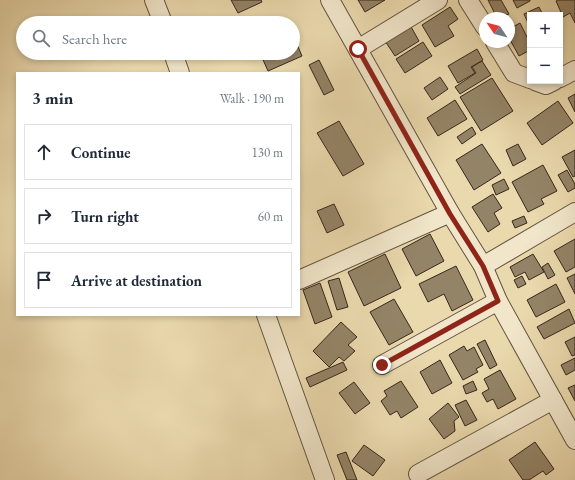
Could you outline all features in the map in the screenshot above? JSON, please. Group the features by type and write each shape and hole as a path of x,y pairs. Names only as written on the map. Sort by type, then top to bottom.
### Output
{"street":[{"path":"154,0 160,16"},
{"path":"330,0 450,214 483,266 498,301 575,440"},
{"path":"358,49 438,0"},
{"path":"468,0 479,17"},
{"path":"499,48 514,73 527,78"},
{"path":"175,60 180,72"},
{"path":"563,76 575,70"},
{"path":"483,266 575,212"},
{"path":"300,280 450,214"},
{"path":"382,365 498,301"},
{"path":"266,316 325,480"},
{"path":"418,474 553,400"}],"building":[{"path":"231,0 261,0 262,2 238,13"},
{"path":"358,0 385,0 365,12"},
{"path":"488,0 501,0 508,12 494,12"},
{"path":"513,0 530,0 530,1 517,8"},
{"path":"575,0 575,23 570,13 563,17 563,12 561,12 556,1"},
{"path":"450,7 458,19 448,26 454,36 435,47 422,25"},
{"path":"539,7 542,12 528,12"},
{"path":"527,13 527,20 524,14"},
{"path":"520,23 527,37 527,52 519,56 515,48 515,26"},
{"path":"410,25 419,41 395,56 385,41"},
{"path":"423,42 432,56 405,73 396,59"},
{"path":"477,49 483,60 471,67 475,73 458,83 448,66"},
{"path":"263,60 293,60 268,71"},
{"path":"319,60 334,90 324,95 309,65"},
{"path":"482,61 491,75 460,94 455,87 476,73 472,67"},
{"path":"440,77 448,89 432,100 424,88"},
{"path":"492,78 513,111 481,131 460,97"},
{"path":"575,94 575,112 568,98"},
{"path":"455,100 467,119 438,136 427,118"},
{"path":"558,101 573,123 542,145 527,123"},
{"path":"339,121 364,164 343,176 317,133"},
{"path":"472,127 476,134 462,144 457,137"},
{"path":"482,144 501,173 474,190 456,160"},
{"path":"518,144 526,159 513,166 506,150"},
{"path":"575,150 575,176 573,177 562,157"},
{"path":"543,165 557,191 541,199 544,204 528,212 512,182"},
{"path":"567,170 575,184 575,188 568,192 558,175"},
{"path":"504,179 509,189 496,195 492,185"},
{"path":"493,194 502,208 494,213 500,224 488,232 472,207"},
{"path":"334,204 344,225 327,233 317,211"},
{"path":"524,216 527,223 515,228 512,221"},
{"path":"430,234 444,261 416,276 402,249"},
{"path":"575,239 575,267 566,272 554,251"},
{"path":"385,254 401,288 364,306 348,272"},
{"path":"533,254 544,272 529,280 525,272 515,277 510,267"},
{"path":"548,263 555,275 548,279 542,267"},
{"path":"456,266 473,300 452,311 444,294 428,302 419,284"},
{"path":"575,274 575,294 567,278"},
{"path":"522,276 526,284 518,288 514,280"},
{"path":"339,278 348,307 337,310 328,281"},
{"path":"320,283 332,317 315,324 303,290"},
{"path":"556,284 565,302 536,317 527,300"},
{"path":"394,299 413,332 389,345 370,312"},
{"path":"569,309 575,323 544,339 537,327"},
{"path":"341,322 357,337 348,345 355,351 344,361 339,357 329,367 313,351"},
{"path":"575,337 575,355 572,356 565,342"},
{"path":"485,340 497,365 490,369 477,344"},
{"path":"464,346 467,351 474,347 483,365 476,369 478,372 463,380 449,355"},
{"path":"575,358 575,370 566,375 561,365"},
{"path":"440,360 452,383 432,394 420,372"},
{"path":"343,362 347,370 310,387 306,378"},
{"path":"500,370 516,399 498,409 493,399 487,402 482,393 489,389 484,379"},
{"path":"401,381 418,407 401,418 397,411 390,415 381,401 387,396 384,391"},
{"path":"473,381 477,390 466,394 463,386"},
{"path":"354,382 370,403 355,414 339,393"},
{"path":"575,385 575,401 568,388"},
{"path":"466,400 477,420 465,426 455,405"},
{"path":"448,403 459,417 454,421 455,431 444,439 429,419"},
{"path":"535,442 554,469 546,475 543,471 529,480 523,480 509,460"},
{"path":"364,445 385,460 373,476 352,461"},
{"path":"346,452 357,480 347,480 337,455"}],"route":[{"path":"358,49 450,214 483,266 498,301 382,365"}]}
